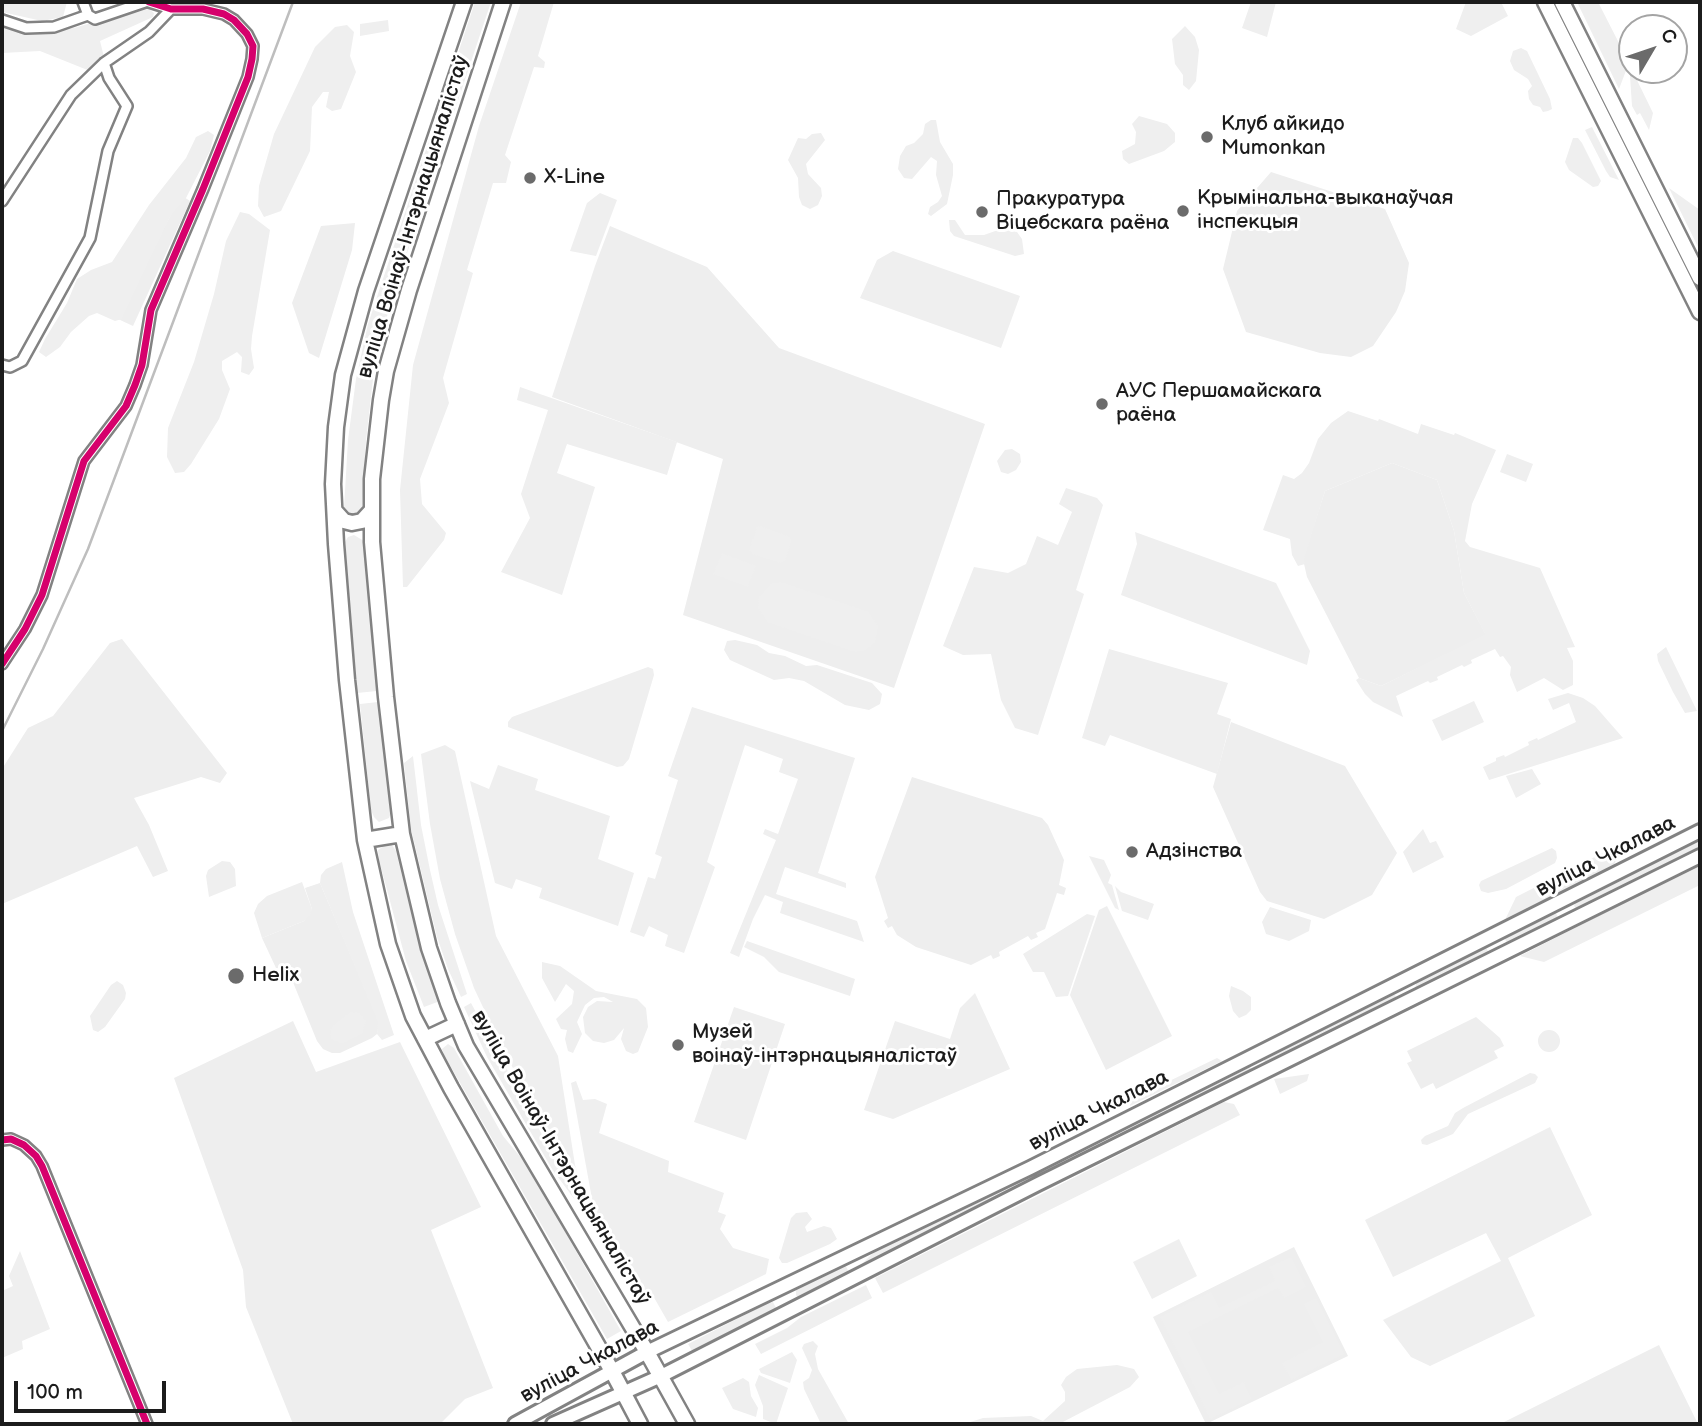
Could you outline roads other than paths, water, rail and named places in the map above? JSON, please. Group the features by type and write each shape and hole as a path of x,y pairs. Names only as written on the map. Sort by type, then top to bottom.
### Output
{"main road":[{"name":"вуліца Воінаў-Інтэрнацыяналістаў","path":"464,2 388,221 343,375 336,427 336,544 347,680 365,840 388,944 408,1004 425,1040 640,1424"},
{"name":"вуліца Воінаў-Інтэрнацыяналістаў","path":"503,2 409,290 386,370 372,479 372,542 402,834 429,948 466,1046 687,1424"},
{"path":"1562,2 1665,207 1696,283 1700,312"},
{"path":"1547,3 1651,214 1696,283"},
{"path":"335,511 344,521 352,523 362,521 372,510"},
{"path":"336,544 345,533 354,531 363,533 372,542"},
{"name":"вуліца Чкалава","path":"515,1424 647,1352 1030,1168 1700,831"},
{"path":"365,840 402,834"},
{"name":"вуліца Чкалава","path":"553,1424 661,1376 1038,1184 1700,856"},
{"path":"1574,895 1570,908 1576,914 1584,914"},
{"path":"1548,908 1557,910 1560,915 1561,921 1557,927"},
{"path":"1403,981 1412,998"},
{"path":"425,1040 457,1024"},
{"path":"1054,1156 1049,1160 1049,1169 1055,1174 1062,1172"},
{"path":"1030,1168 1037,1168 1041,1173 1038,1184"},
{"path":"797,1280 790,1287 791,1297 800,1303 807,1301"},
{"path":"764,1296 772,1295 780,1303 781,1309 775,1317"}],"street":[{"path":"2,664 25,629 42,595 84,461 126,405 142,365 151,310 248,77 253,46 247,34 224,14 203,9 171,9 147,2 95,19 88,15 83,2"},
{"path":"2,201 71,95 104,63 149,32 171,9"},
{"path":"2,20 26,29 54,27 88,15"},
{"path":"6,366 22,361 90,238 108,151 127,106 109,78 104,63"},
{"path":"1651,214 1665,207"},
{"path":"2,1140 11,1139 24,1145 42,1166 147,1424"}],"railway":[{"path":"2,731 88,549 293,2"}],"place":[{"name":"Клуб айкидо Mumonkan","path":"1207,137"},
{"name":"X-Line","path":"530,178"},
{"name":"Крымінальна-выканаўчая інспекцыя","path":"1183,211"},
{"name":"Пракуратура Віцебскага раёна","path":"982,212"},
{"name":"АУС Першамайскага раёна","path":"1102,404"},
{"name":"Адзінства","path":"1132,852"},
{"name":"Helix","path":"236,976"},
{"name":"Музей воінаў-інтэрнацыяналістаў","path":"678,1045"}]}
